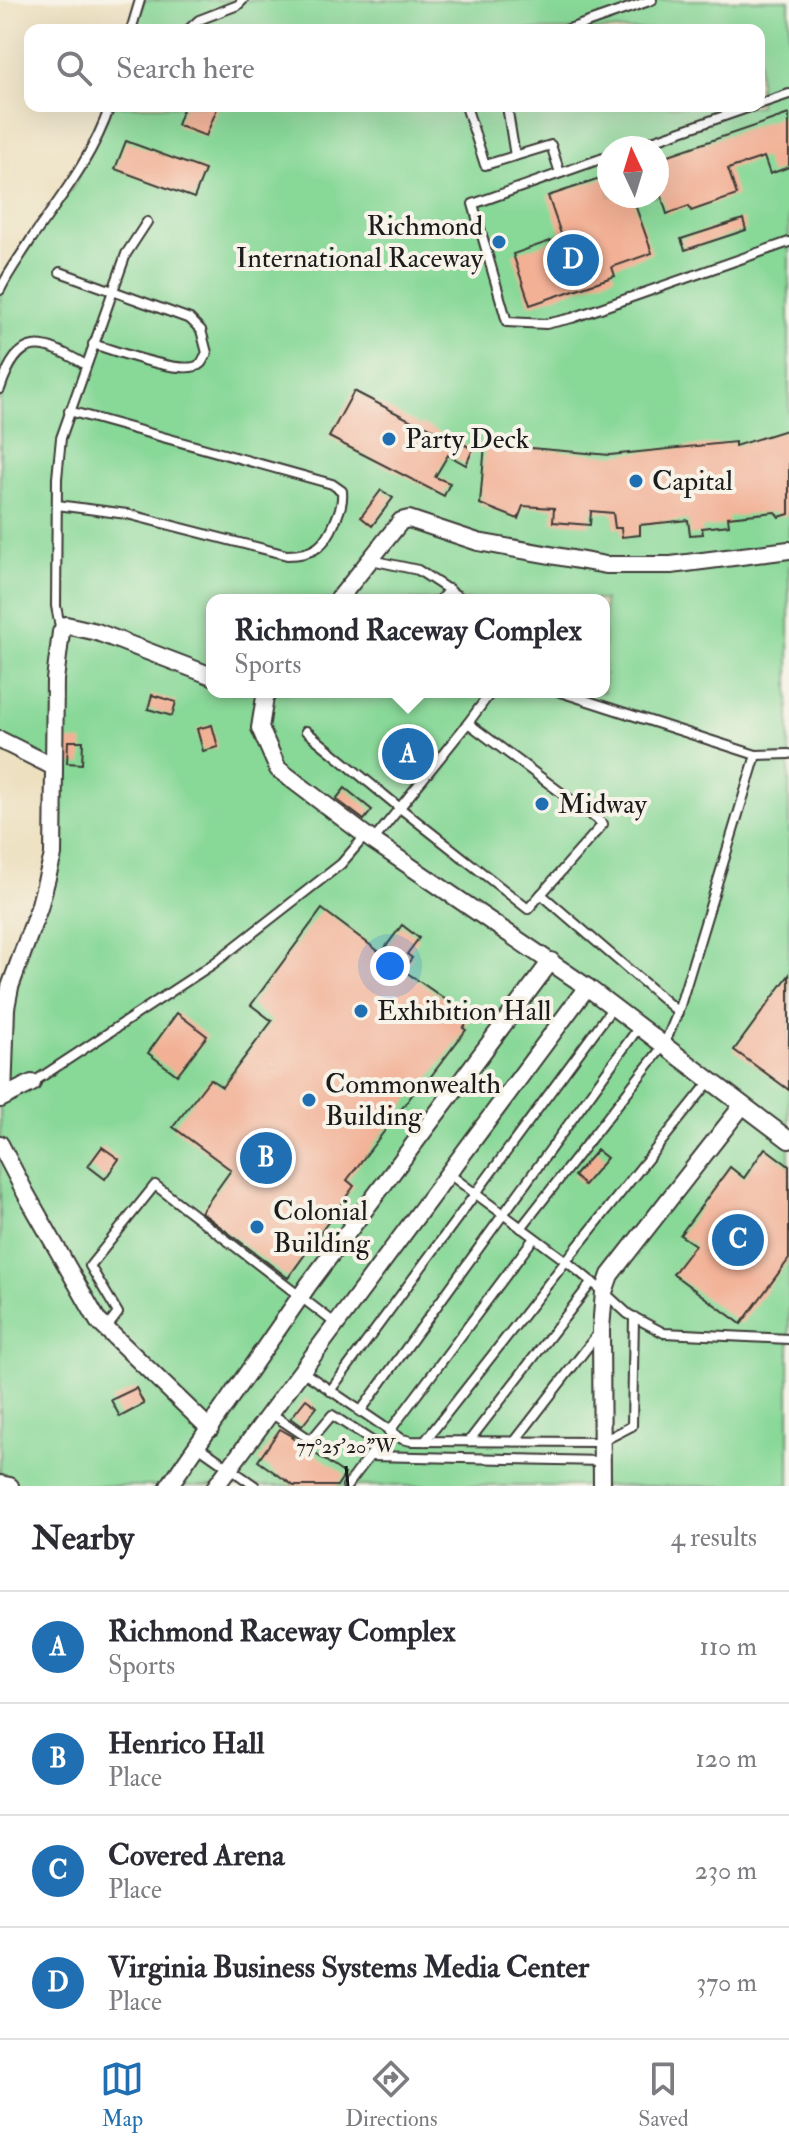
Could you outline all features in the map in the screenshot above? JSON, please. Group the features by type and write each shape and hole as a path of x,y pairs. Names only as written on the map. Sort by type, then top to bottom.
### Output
{"street":[{"path":"343,594 401,521 409,519 478,542 606,565 671,565 789,550"},
{"path":"32,1083 2,1098 6,1008 10,987 39,908 53,855 55,680 61,632 66,625 71,625 97,632 206,674"},
{"path":"262,698 260,728 278,769 370,838 587,987 789,1140"},
{"path":"0,740 54,767"},
{"path":"169,1486 304,1291 551,961"},
{"path":"216,1486 587,987"},
{"path":"602,1486 598,1287 742,1106"},
{"path":"0,1144 98,1321 210,1429"},
{"path":"0,1484 10,1486"}],"lane":[{"path":"133,24 140,0"},
{"path":"195,24 243,0"},
{"path":"583,24 652,0"},
{"path":"765,102 789,94"},
{"path":"0,290 74,178 95,143 108,112"},
{"path":"468,112 485,165 551,145 560,173"},
{"path":"508,112 515,156"},
{"path":"667,136 736,112"},
{"path":"597,160 473,204 507,322 546,324 572,318 789,242"},
{"path":"61,632 56,606 57,478 61,438 126,254 147,222"},
{"path":"60,272 190,319 201,330 207,353 200,365 188,369 165,366 93,344"},
{"path":"0,389 8,366 20,351 32,345 48,345 86,365"},
{"path":"57,505 127,514 287,555 303,555 328,538 343,502 342,491 332,484 69,411"},
{"path":"370,560 418,570 456,594"},
{"path":"445,594 449,589"},
{"path":"32,1083 213,964 341,864 400,808 487,698"},
{"path":"579,698 756,755 789,754"},
{"path":"306,731 528,909 603,824 468,723"},
{"path":"521,1228 664,1045 678,1012 756,755"},
{"path":"541,894 678,1012"},
{"path":"330,1391 613,1007"},
{"path":"360,1412 640,1026"},
{"path":"425,1441 710,1081"},
{"path":"449,1174 566,1261 634,1317 664,1333 789,1339"},
{"path":"106,1329 118,1313 90,1266 155,1185 304,1291 336,1324"},
{"path":"389,1432 534,1238"},
{"path":"469,1441 598,1287"},
{"path":"301,1371 402,1439 601,1442 632,1426 634,1317"},
{"path":"515,1441 601,1329"},
{"path":"269,1412 311,1440 332,1415 378,1445 347,1486"},
{"path":"198,1446 255,1486"},
{"path":"370,1456 602,1461"}],"green space":[{"path":"144,0 789,0 789,1486 0,1486 0,1099 6,1022 51,869 54,767 0,740 0,293 30,238 73,187 108,112 765,112 765,24 137,24"}],"building":[{"path":"182,112 216,112 206,136 177,125"},
{"path":"789,114 789,167 770,174 764,157 728,169 737,195 691,211 689,206 667,214 669,155"},
{"path":"126,141 205,170 194,198 115,169"},
{"path":"597,180 597,208 636,208 652,253 612,267 615,276 530,305 513,254 562,237 548,196"},
{"path":"743,219 746,230 685,250 681,239"},
{"name":"Party Deck","path":"354,391 473,449 466,465 448,455 435,477 450,483 444,496 329,437"},
{"name":"Capital","path":"789,429 789,514 779,517 775,512 728,517 729,525 702,528 703,534 690,535 688,520 640,525 640,535 622,537 621,528 615,528 613,513 591,511 590,525 553,522 554,508 523,506 518,519 480,504 485,444 610,455 735,442 735,446"},
{"path":"381,490 393,498 372,526 361,517"},
{"path":"152,695 176,702 172,716 148,709"},
{"path":"212,725 218,747 203,751 197,729"},
{"path":"68,741 83,741 82,764 67,763"},
{"path":"345,788 372,810 364,820 336,799"},
{"path":"322,909 381,953 402,925 419,938 407,954 412,958 403,970 471,1017 463,1028 466,1030 422,1088 419,1086 347,1180 354,1186 288,1278 201,1212 231,1170 173,1127 210,1079 222,1087 272,1021 251,1005"},
{"path":"789,975 789,1090 734,1050"},
{"path":"177,1013 207,1036 177,1075 148,1053"},
{"path":"102,1147 119,1159 105,1179 88,1166"},
{"path":"765,1148 789,1166 789,1259 741,1324 673,1274 695,1245 680,1235 730,1167 744,1178"},
{"path":"597,1150 607,1158 584,1185 574,1176"},
{"path":"136,1388 144,1404 120,1417 111,1400"},
{"path":"306,1399 317,1407 302,1426 291,1418"},
{"path":"280,1429 345,1474 337,1486 294,1486 258,1461"}],"place":[{"name":"Richmond International Raceway","path":"499,242"},
{"name":"Virginia Business Systems Media Center","path":"573,260"},
{"name":"Party Deck","path":"389,439"},
{"name":"Capital","path":"636,481"},
{"name":"Richmond Raceway Complex","path":"408,754"},
{"name":"Midway","path":"542,804"},
{"name":"Exhibition Hall","path":"361,1011"},
{"name":"Commonwealth Building","path":"309,1100"},
{"name":"Henrico Hall","path":"266,1158"},
{"name":"Colonial Building","path":"257,1227"},
{"name":"Covered Arena","path":"738,1240"}]}
